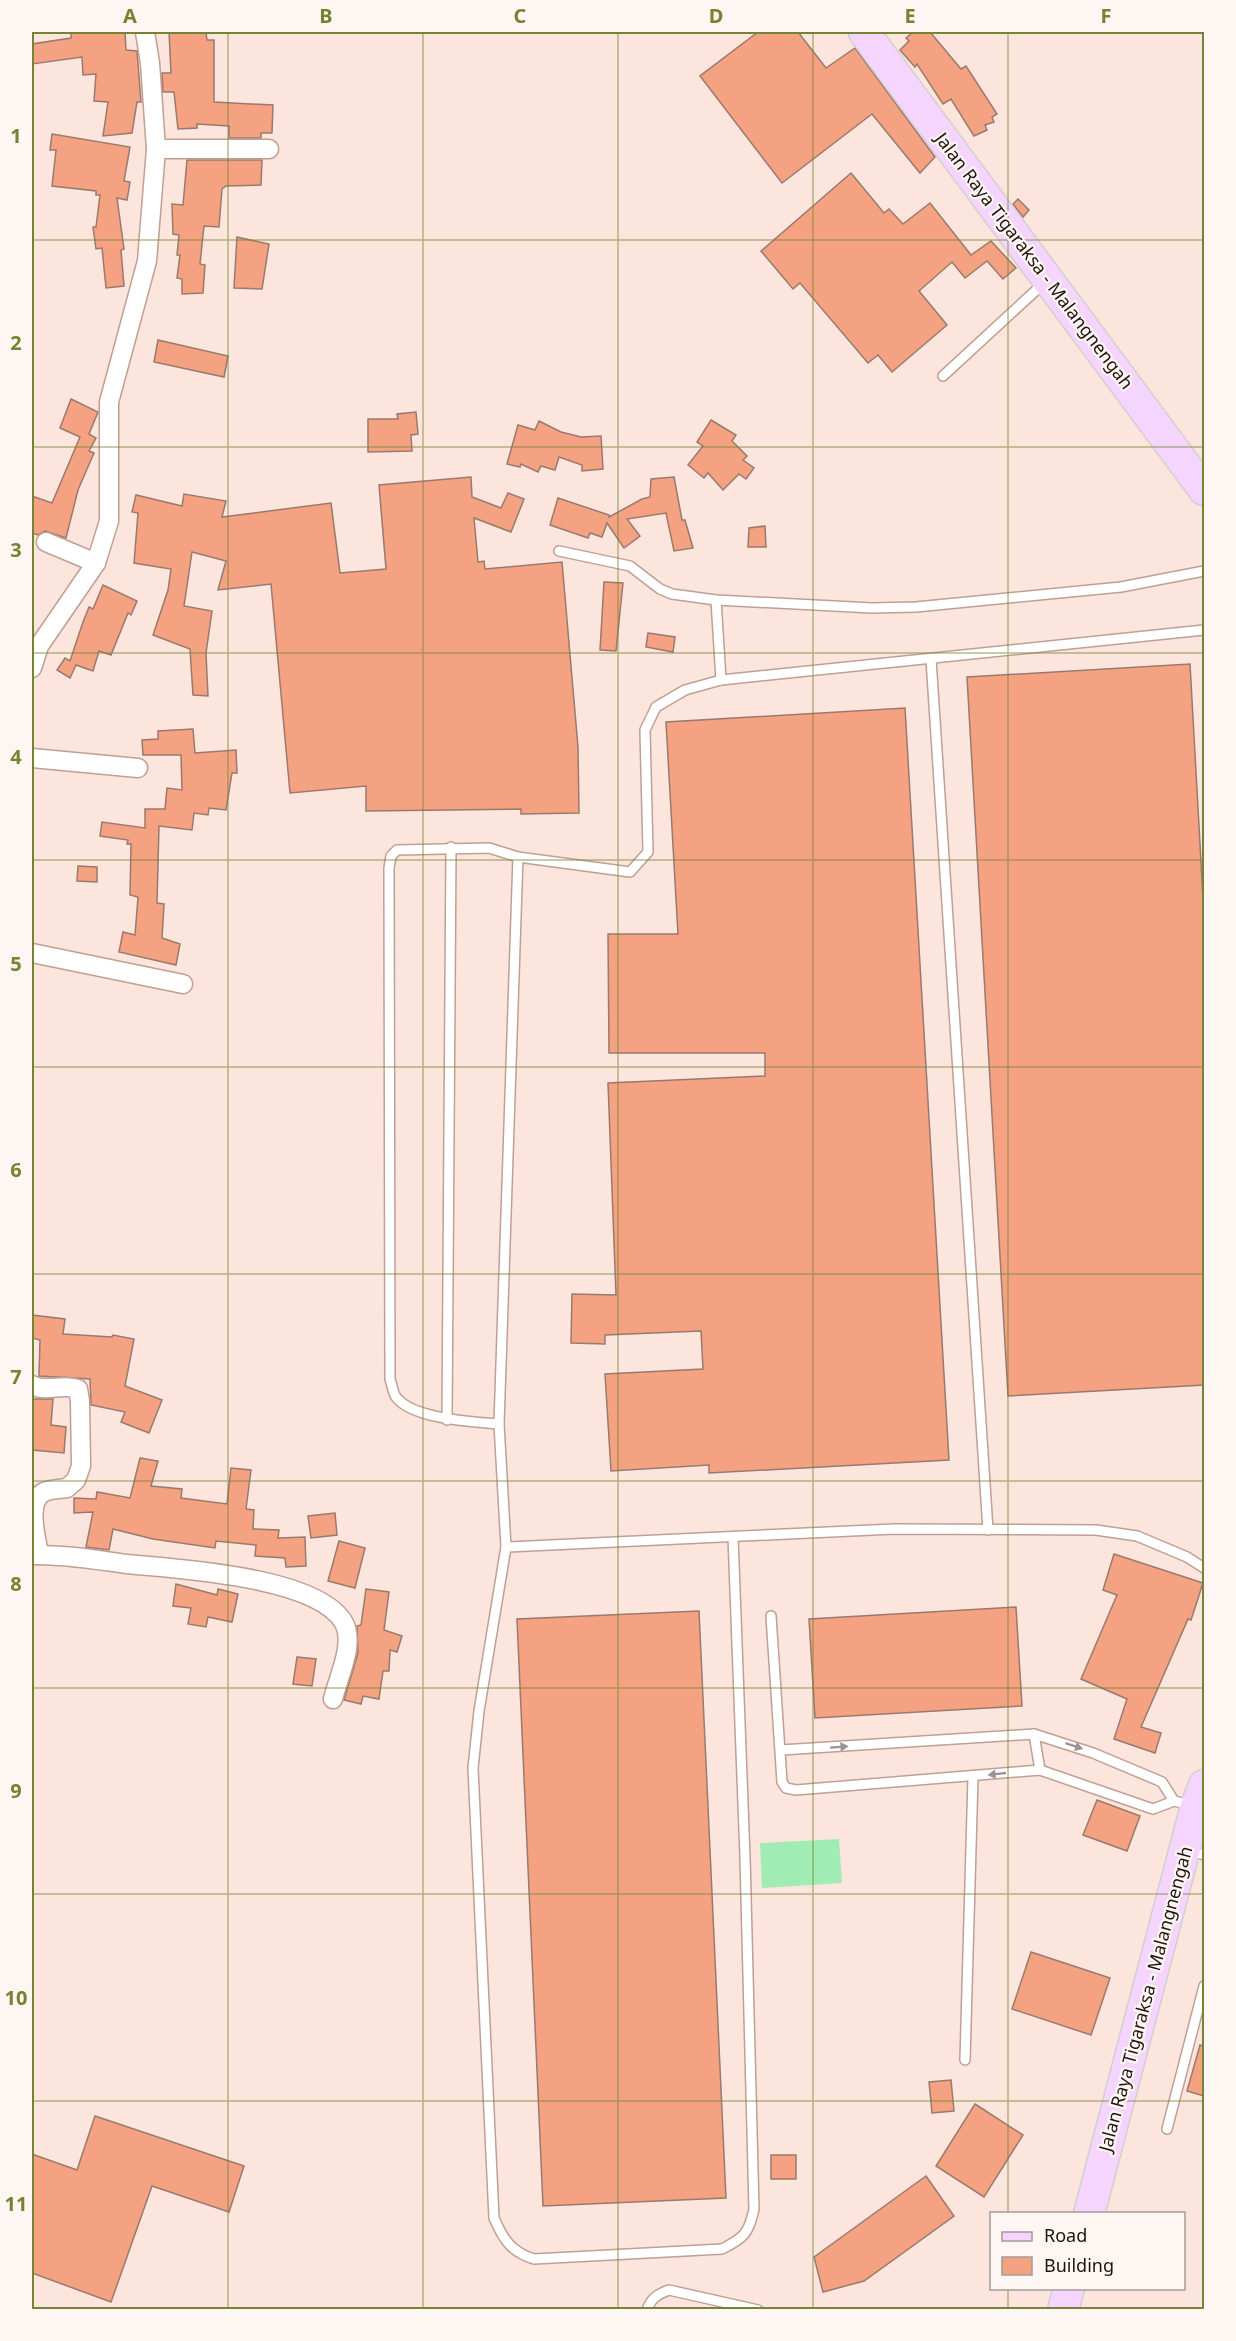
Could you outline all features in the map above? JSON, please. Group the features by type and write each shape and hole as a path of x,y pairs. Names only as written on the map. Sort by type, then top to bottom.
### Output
{"main road":[{"name":"Jalan Raya Tigaraksa - Malangnengah","path":"864,32 1204,490"},
{"name":"Jalan Raya Tigaraksa - Malangnengah","path":"1090,2212 1195,1852 1192,1797"},
{"path":"1063,2310 1069,2290"}],"street":[{"path":"32,668 39,646 96,563 109,521 109,402 146,272 156,149 150,63 145,32"},
{"path":"156,149 269,149"},
{"path":"46,542 96,563"},
{"path":"32,758 138,768"},
{"path":"32,953 183,984"},
{"path":"32,1385 41,1389 78,1389 80,1401 80,1472 67,1488 46,1491 38,1497 33,1513 35,1555 233,1575 275,1585 312,1598 339,1617 347,1635 347,1646 333,1699"}],"lane":[{"path":"943,376 1048,279"},
{"path":"559,551 630,566 660,589 672,594 716,600 872,608 916,607 1121,587 1204,571"},
{"path":"716,600 721,680"},
{"path":"499,1424 447,1420 417,1410 396,1398 390,1379 389,868 391,856 396,850 489,848 518,857 630,872 640,864 648,852 645,730 656,707 685,690 721,680 1204,630"},
{"path":"931,659 988,1530"},
{"path":"447,1420 452,847"},
{"path":"518,857 499,1424 506,1547 479,1711 473,1768 494,2218 508,2245 523,2256 534,2259 722,2249 739,2240 750,2228 754,2209 746,1881 733,1537"},
{"path":"506,1547 894,1529 1096,1530 1137,1536 1186,1557 1204,1568"},
{"path":"771,1616 782,1782 786,1788 796,1791 1040,1770 1153,1809 1192,1797"},
{"path":"781,1750 1034,1734 1093,1753 1192,1797"},
{"path":"1034,1734 1040,1770"},
{"path":"965,2060 973,1777"},
{"path":"1167,2129 1204,1986"},
{"path":"648,2310 650,2302 658,2294 669,2290 758,2310"}],"green space":[{"path":"839,1839 842,1883 762,1888 760,1843"}],"building":[{"path":"71,32 125,32 126,50 137,51 141,102 137,102 132,133 103,136 108,102 94,101 96,74 83,75 82,57 32,64 32,44 71,38"},
{"path":"169,32 206,32 207,40 214,40 214,102 273,105 272,133 261,133 261,138 229,138 229,126 197,124 197,128 178,129 174,92 163,92 162,73 171,73"},
{"path":"758,32 798,32 826,68 855,48 935,157 920,173 872,114 782,183 700,76"},
{"path":"913,32 930,32 961,69 966,66 997,114 992,117 994,122 985,125 987,130 974,136 951,99 943,104 917,64 915,67 900,50 909,41 906,38"},
{"path":"52,134 130,147 124,181 130,182 127,200 117,198 124,249 121,250 124,286 106,288 102,248 96,249 93,227 96,227 100,195 96,195 96,191 52,186 56,150 50,150"},
{"path":"187,160 262,160 261,185 226,186 222,189 219,227 204,226 200,264 205,265 203,293 182,294 182,279 177,278 180,255 177,255 179,235 173,234 172,204 183,205"},
{"path":"851,173 884,213 889,209 903,224 930,203 971,255 991,241 1016,268 1003,279 987,261 965,278 952,262 919,291 947,325 892,372 878,355 868,363 800,283 793,289 761,251"},
{"path":"1018,199 1029,210 1023,217 1013,204"},
{"path":"237,237 269,244 262,289 234,288"},
{"path":"158,340 228,356 224,377 154,362"},
{"path":"71,399 98,412 89,434 96,438 89,451 94,453 78,490 66,538 45,531 38,535 32,533 32,496 52,503 80,437 60,428"},
{"path":"416,412 418,434 411,435 412,451 368,452 368,419 398,419 397,414"},
{"path":"711,420 736,435 732,441 747,456 743,460 754,468 746,479 739,474 723,490 708,473 704,478 688,465 703,446 697,442"},
{"path":"539,421 561,432 581,437 601,436 603,469 582,471 582,465 559,457 555,470 541,466 538,472 521,464 520,467 507,464 518,425 535,430"},
{"path":"471,477 472,497 501,508 508,493 524,499 511,532 474,518 478,562 484,561 485,569 562,562 578,747 579,813 521,814 521,809 366,811 366,786 290,793 271,584 218,590 226,561 192,552 184,606 212,611 206,653 208,696 193,695 190,649 153,635 168,590 171,569 134,563 138,513 132,512 136,495 182,506 184,494 226,501 222,517 331,503 340,573 386,569 379,485"},
{"path":"674,477 682,520 685,520 693,548 674,551 666,513 627,519 640,536 624,548 607,523 602,537 590,533 588,538 550,525 558,498 609,515 609,517 650,497 651,479"},
{"path":"765,526 766,547 748,547 749,528"},
{"path":"604,582 623,583 616,651 600,650"},
{"path":"103,585 137,601 131,615 128,613 111,655 99,651 93,671 76,665 70,678 57,670 65,658 70,661 89,607 93,609"},
{"path":"648,633 675,637 673,652 646,647"},
{"path":"1190,664 1204,916 1204,1385 1008,1396 967,677"},
{"path":"905,708 949,1460 709,1473 709,1465 611,1471 605,1374 703,1369 701,1331 605,1335 605,1344 571,1343 572,1294 616,1295 608,1083 765,1076 765,1053 609,1053 608,934 678,934 666,722"},
{"path":"193,729 195,753 236,750 237,773 232,773 226,810 209,808 208,815 194,813 192,830 159,826 157,903 164,904 162,938 180,944 176,965 119,952 123,932 135,935 138,897 130,895 131,844 127,844 128,840 100,836 102,822 145,828 145,809 165,809 167,788 182,790 181,755 143,755 142,740 158,739 158,731"},
{"path":"78,866 97,867 97,882 77,881"},
{"path":"32,1315 65,1319 63,1334 112,1337 113,1335 134,1339 125,1386 162,1400 149,1433 121,1422 125,1412 91,1405 90,1379 39,1376 40,1340 32,1338"},
{"path":"32,1399 53,1399 51,1425 66,1427 64,1453 32,1450"},
{"path":"140,1458 158,1461 151,1486 182,1489 181,1498 227,1504 231,1468 251,1470 246,1509 254,1510 253,1529 279,1530 278,1538 305,1537 306,1566 286,1567 285,1558 255,1556 256,1545 216,1541 215,1548 153,1539 113,1529 109,1550 86,1547 93,1512 74,1513 74,1498 96,1499 97,1492 130,1498"},
{"path":"335,1513 337,1535 311,1538 308,1516"},
{"path":"339,1541 365,1548 355,1588 328,1581"},
{"path":"1114,1554 1203,1583 1191,1620 1188,1619 1141,1727 1161,1733 1155,1753 1114,1739 1127,1699 1081,1679 1117,1595 1103,1590"},
{"path":"176,1584 217,1595 218,1589 238,1594 232,1622 208,1617 206,1627 188,1624 191,1608 173,1606"},
{"path":"366,1589 389,1592 384,1630 402,1636 397,1652 390,1650 389,1671 383,1671 379,1699 363,1696 361,1704 344,1700 358,1653 357,1626 361,1625"},
{"path":"1016,1607 1022,1706 815,1718 809,1619"},
{"path":"699,1611 726,2198 543,2206 517,1619"},
{"path":"297,1657 316,1659 312,1686 293,1684"},
{"path":"1097,1800 1140,1816 1127,1851 1083,1835"},
{"path":"1031,1952 1110,1978 1091,2035 1012,2009"},
{"path":"1200,2045 1204,2046 1204,2096 1187,2091"},
{"path":"951,2080 954,2111 932,2113 929,2082"},
{"path":"975,2104 1023,2135 984,2197 936,2166"},
{"path":"95,2116 244,2166 229,2212 152,2186 111,2302 32,2273 32,2154 77,2170"},
{"path":"771,2155 796,2155 796,2179 771,2179"},
{"path":"926,2176 954,2216 864,2281 823,2292 814,2257"}]}
